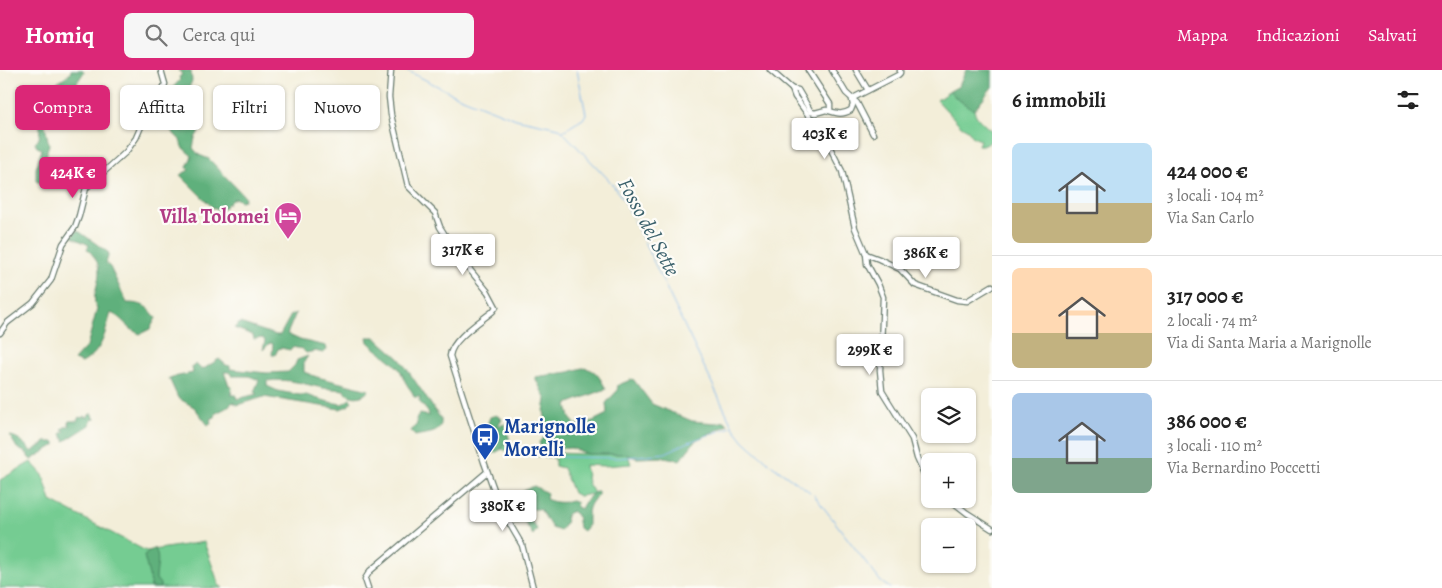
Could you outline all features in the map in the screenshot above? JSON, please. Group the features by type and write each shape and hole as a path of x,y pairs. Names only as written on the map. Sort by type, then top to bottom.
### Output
{"street":[{"path":"0,333 7,323 33,303 51,280 63,244 79,216 86,188 126,152 136,138 149,108 165,84 161,70"},
{"path":"391,70 391,115 408,186 435,213 440,226 457,254 488,292 496,307 494,311 467,331 450,351 450,356 464,404 501,509 522,545 533,588"},
{"path":"770,70 792,89 795,97 825,138 842,171 847,186 848,203 855,228 866,254 867,264 883,297 880,370 882,391 912,439 921,467"},
{"path":"808,70 830,104 830,111"},
{"path":"832,70 852,100 857,103 873,134"},
{"path":"856,70 868,90"},
{"path":"852,100 898,75 900,70"},
{"path":"792,89 798,90 811,112 815,113 826,110 834,114 847,112 852,108 852,100"},
{"path":"866,254 900,270 916,285 956,300 967,301 992,286"},
{"path":"368,588 365,579 370,571 488,472"},
{"path":"961,508 992,529"}],"green space":[{"path":"71,70 83,70 84,72 75,85 55,85 58,82 70,74"},
{"path":"179,70 191,71 192,81 190,85 175,85 182,75"},
{"path":"966,70 992,70 992,87 974,110 956,98 950,91 959,86"},
{"path":"950,91 956,98 974,110 979,119 992,131 992,140 986,145 978,145 980,140 973,137 968,130 961,126 937,100"},
{"path":"40,130 46,130 49,145 43,161 40,183 36,181 36,168 42,149 37,147 35,142 39,139"},
{"path":"170,130 200,130 195,138 193,148 199,155 209,159 245,197 244,200 240,201 235,198 221,211 213,208 180,175 189,170 187,167 192,156 182,147 180,140"},
{"path":"77,230 109,253 106,263 110,267 127,303 144,306 156,318 150,329 140,334 111,313 99,348 82,363 74,360 87,346 97,309 95,295 99,273 94,257 87,249 89,245 72,237"},
{"path":"296,313 287,334 300,340 326,346 327,350 323,353 315,351 306,353 302,349 292,347 290,350 281,348 278,349 275,355 272,355 273,344 270,343 263,350 265,341 263,338 254,339 253,335 234,328 240,323 280,335 291,315"},
{"path":"367,337 375,337 400,359 441,419 441,424 437,431 415,436 411,431 417,424 416,419 420,414 429,416 428,412 419,401 420,397 414,397 399,369 368,342"},
{"path":"308,356 304,362 304,372 369,390 363,395 356,397 349,395 344,390 288,381 267,381 267,386 278,391 306,395 342,404 350,399 352,401 348,406 340,409 264,397 237,405 233,402 216,413 215,417 210,419 211,423 208,425 194,407 178,398 169,378 193,373 192,367 196,364 202,370 219,359 230,366 230,369 267,373 288,372 297,360","holes":["224,372 229,372 232,376 249,376 259,380 254,392 257,394 237,399 236,395 231,395 232,387 229,386"]},
{"path":"587,368 594,372 606,389 567,404 570,418 576,425 593,421 607,414 606,403 617,391 618,385 633,379 652,404 692,421 716,423 725,421 728,425 696,440 680,460 664,457 637,458 624,454 588,454 571,448 554,449 541,447 539,442 545,437 547,430 544,411 546,400 535,377"},
{"path":"90,414 95,419 91,420 90,425 65,441 61,434 65,431 62,429 70,425 69,421 77,421 79,417 85,416 86,418"},
{"path":"496,415 502,419 498,426 505,424 510,441 503,445 502,449 487,457 477,433 484,434 490,417"},
{"path":"10,436 20,440 32,452 45,442 55,442 55,445 31,460 28,454 17,448"},
{"path":"502,445 548,452 624,454 628,455 631,464 585,465 588,483 594,493 579,496 573,493 563,468 555,466 555,458 516,454 502,449"},
{"path":"31,462 43,475 51,501 146,551 204,542 219,585 223,588 0,588 0,480"},
{"path":"534,486 547,493 546,499 559,502 572,501 577,503 576,506 581,509 592,494 598,491 598,495 589,508 588,525 583,531 579,528 577,515 572,511 567,514 565,524 560,531 552,528 540,509 530,509 527,515 537,529 533,535 523,520 515,525 504,505"},
{"path":"154,548 158,559 156,579 160,584 160,588 150,588 151,583 144,556"}],"waterway":[{"name":"Fosso del Sette","path":"406,70 455,95 516,119 559,128 609,180 625,202 733,427 744,441 769,463"},
{"path":"563,131 583,119 586,114 577,70"},
{"path":"560,457 620,458 665,453 731,427"},
{"name":"Fosso del Sette","path":"772,465 810,492"},
{"name":"Fosso del Sette","path":"814,495 881,582 890,588"}],"place":[{"name":"Villa Tolomei","path":"288,240"},
{"name":"Marignolle Morelli","path":"485,461"}]}
